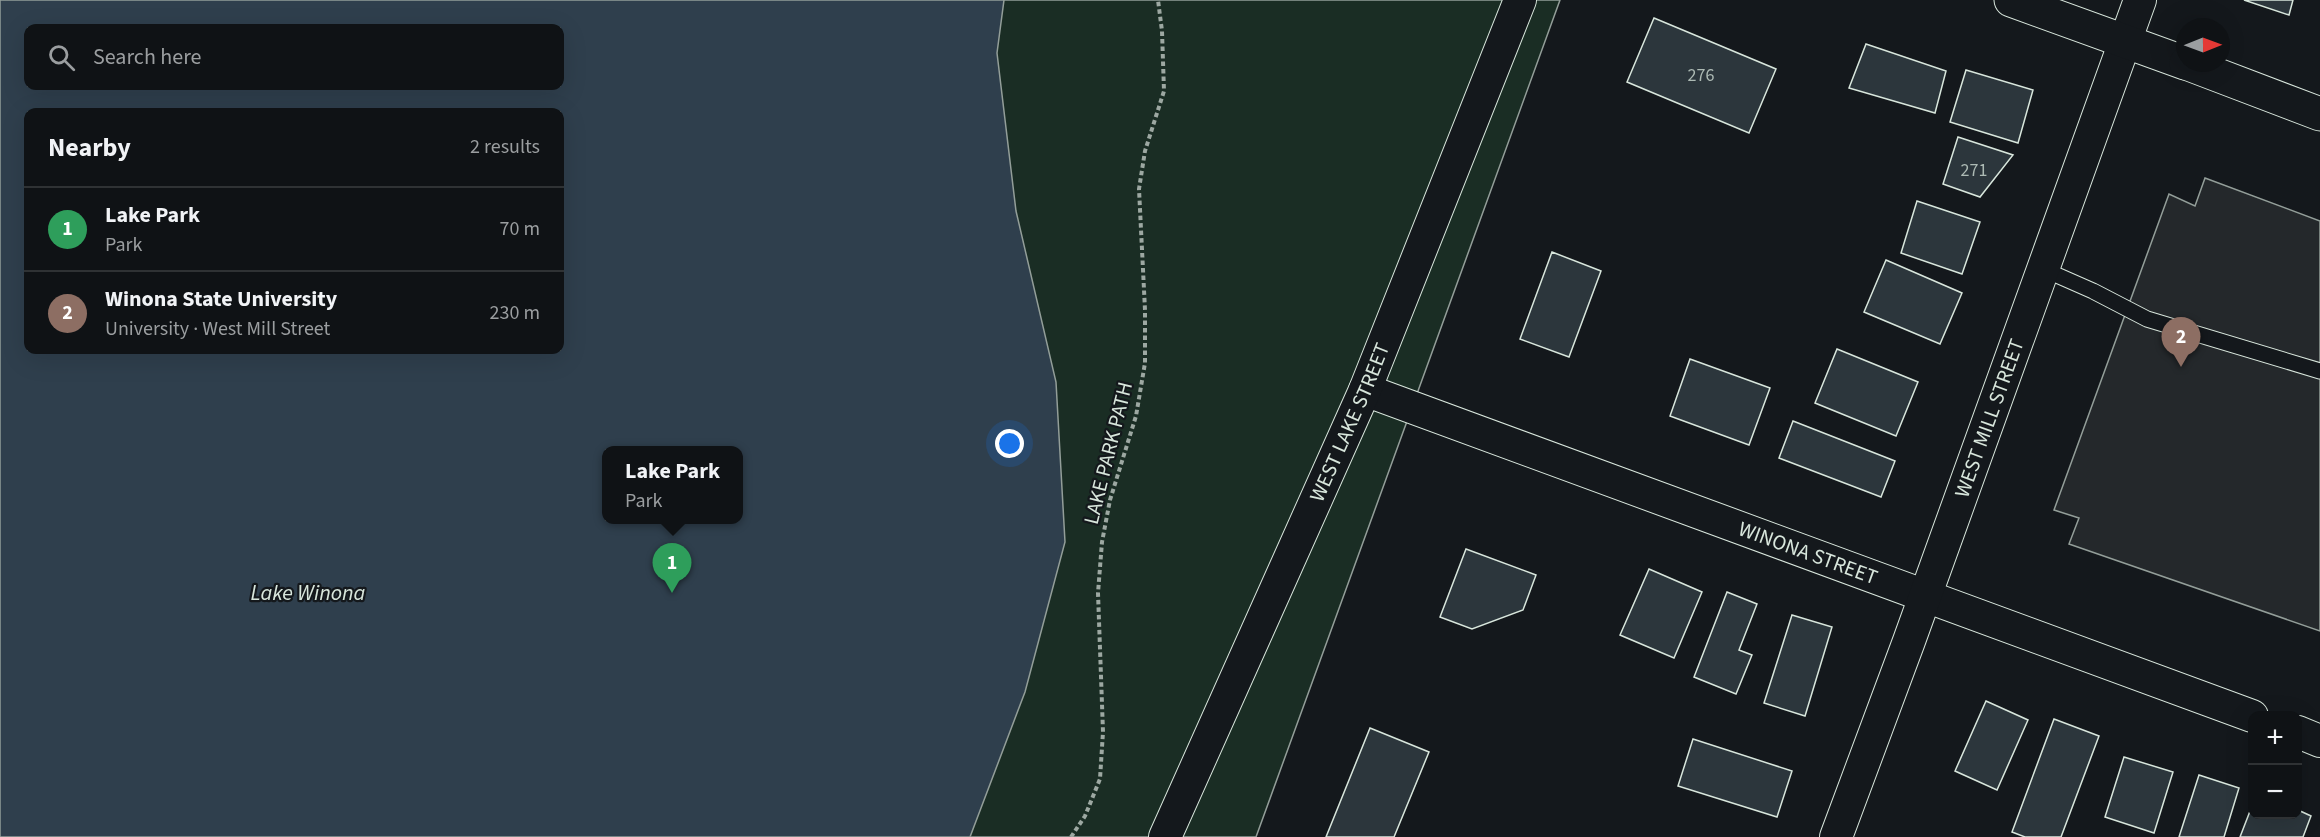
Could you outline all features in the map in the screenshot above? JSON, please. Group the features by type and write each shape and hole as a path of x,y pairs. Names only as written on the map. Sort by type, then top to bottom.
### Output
{"main road":[{"path":"2011,0 2176,59"},
{"path":"2209,72 2320,114"}],"street":[{"name":"WEST LAKE STREET","path":"1166,837 1365,390 1520,0"},
{"name":"WEST MILL STREET","path":"1836,837 2140,0"},
{"name":"WINONA STREET","path":"1365,390 2248,714"},
{"path":"2302,734 2320,741"}],"lane":[{"path":"2043,269 2093,291 2147,319 2320,371"}],"path":[{"name":"LAKE PARK PATH","path":"1071,837 1085,816 1100,779 1103,732 1098,593 1102,542 1110,500 1136,416 1145,363 1145,310 1139,189 1145,151 1164,91 1162,31 1158,0"}],"green space":[{"name":"Lake Winona","path":"0,0 1560,0 1256,837 0,837"}],"shaded area":[{"path":"2205,178 2320,221 2320,631 2069,544 2079,518 2054,510 2169,194 2195,206"}],"water":[{"name":"Lake Winona","path":"0,0 1004,0 997,53 1016,211 1056,382 1065,542 1025,692 970,837 0,837"}],"building":[{"path":"2244,0 2293,0 2289,15"},
{"path":"1654,18 1776,69 1749,133 1627,82"},
{"path":"1866,44 1946,71 1935,113 1849,88"},
{"path":"1966,70 2033,90 2018,143 1950,122"},
{"path":"1958,137 2013,155 1980,197 1943,184"},
{"path":"1917,201 1980,222 1962,274 1901,253"},
{"path":"1552,252 1601,271 1569,357 1520,339"},
{"path":"1886,260 1962,293 1940,344 1864,312"},
{"path":"1837,349 1918,382 1896,436 1815,403"},
{"path":"1690,359 1770,388 1749,445 1670,416"},
{"path":"1793,421 1895,461 1881,497 1779,458"},
{"path":"1466,549 1536,575 1523,610 1472,629 1440,617"},
{"path":"1649,569 1702,592 1674,658 1620,635"},
{"path":"1727,592 1757,604 1739,650 1752,655 1736,694 1694,677"},
{"path":"1792,615 1832,627 1805,716 1764,703"},
{"path":"1986,701 2028,720 1997,790 1955,771"},
{"path":"2054,719 2099,736 2061,837 2025,837 2012,832"},
{"path":"1370,728 1429,752 1394,837 1326,837"},
{"path":"1693,739 1792,771 1777,817 1678,786"},
{"path":"2124,757 2173,772 2154,833 2105,817"},
{"path":"2199,775 2239,788 2224,837 2179,837"},
{"path":"2302,812 2311,816 2303,837 2240,837 2248,816 2248,819 2302,819"}],"place":[{"name":"Winona State University","path":"2181,367"},
{"name":"Lake Park","path":"672,593"}]}
